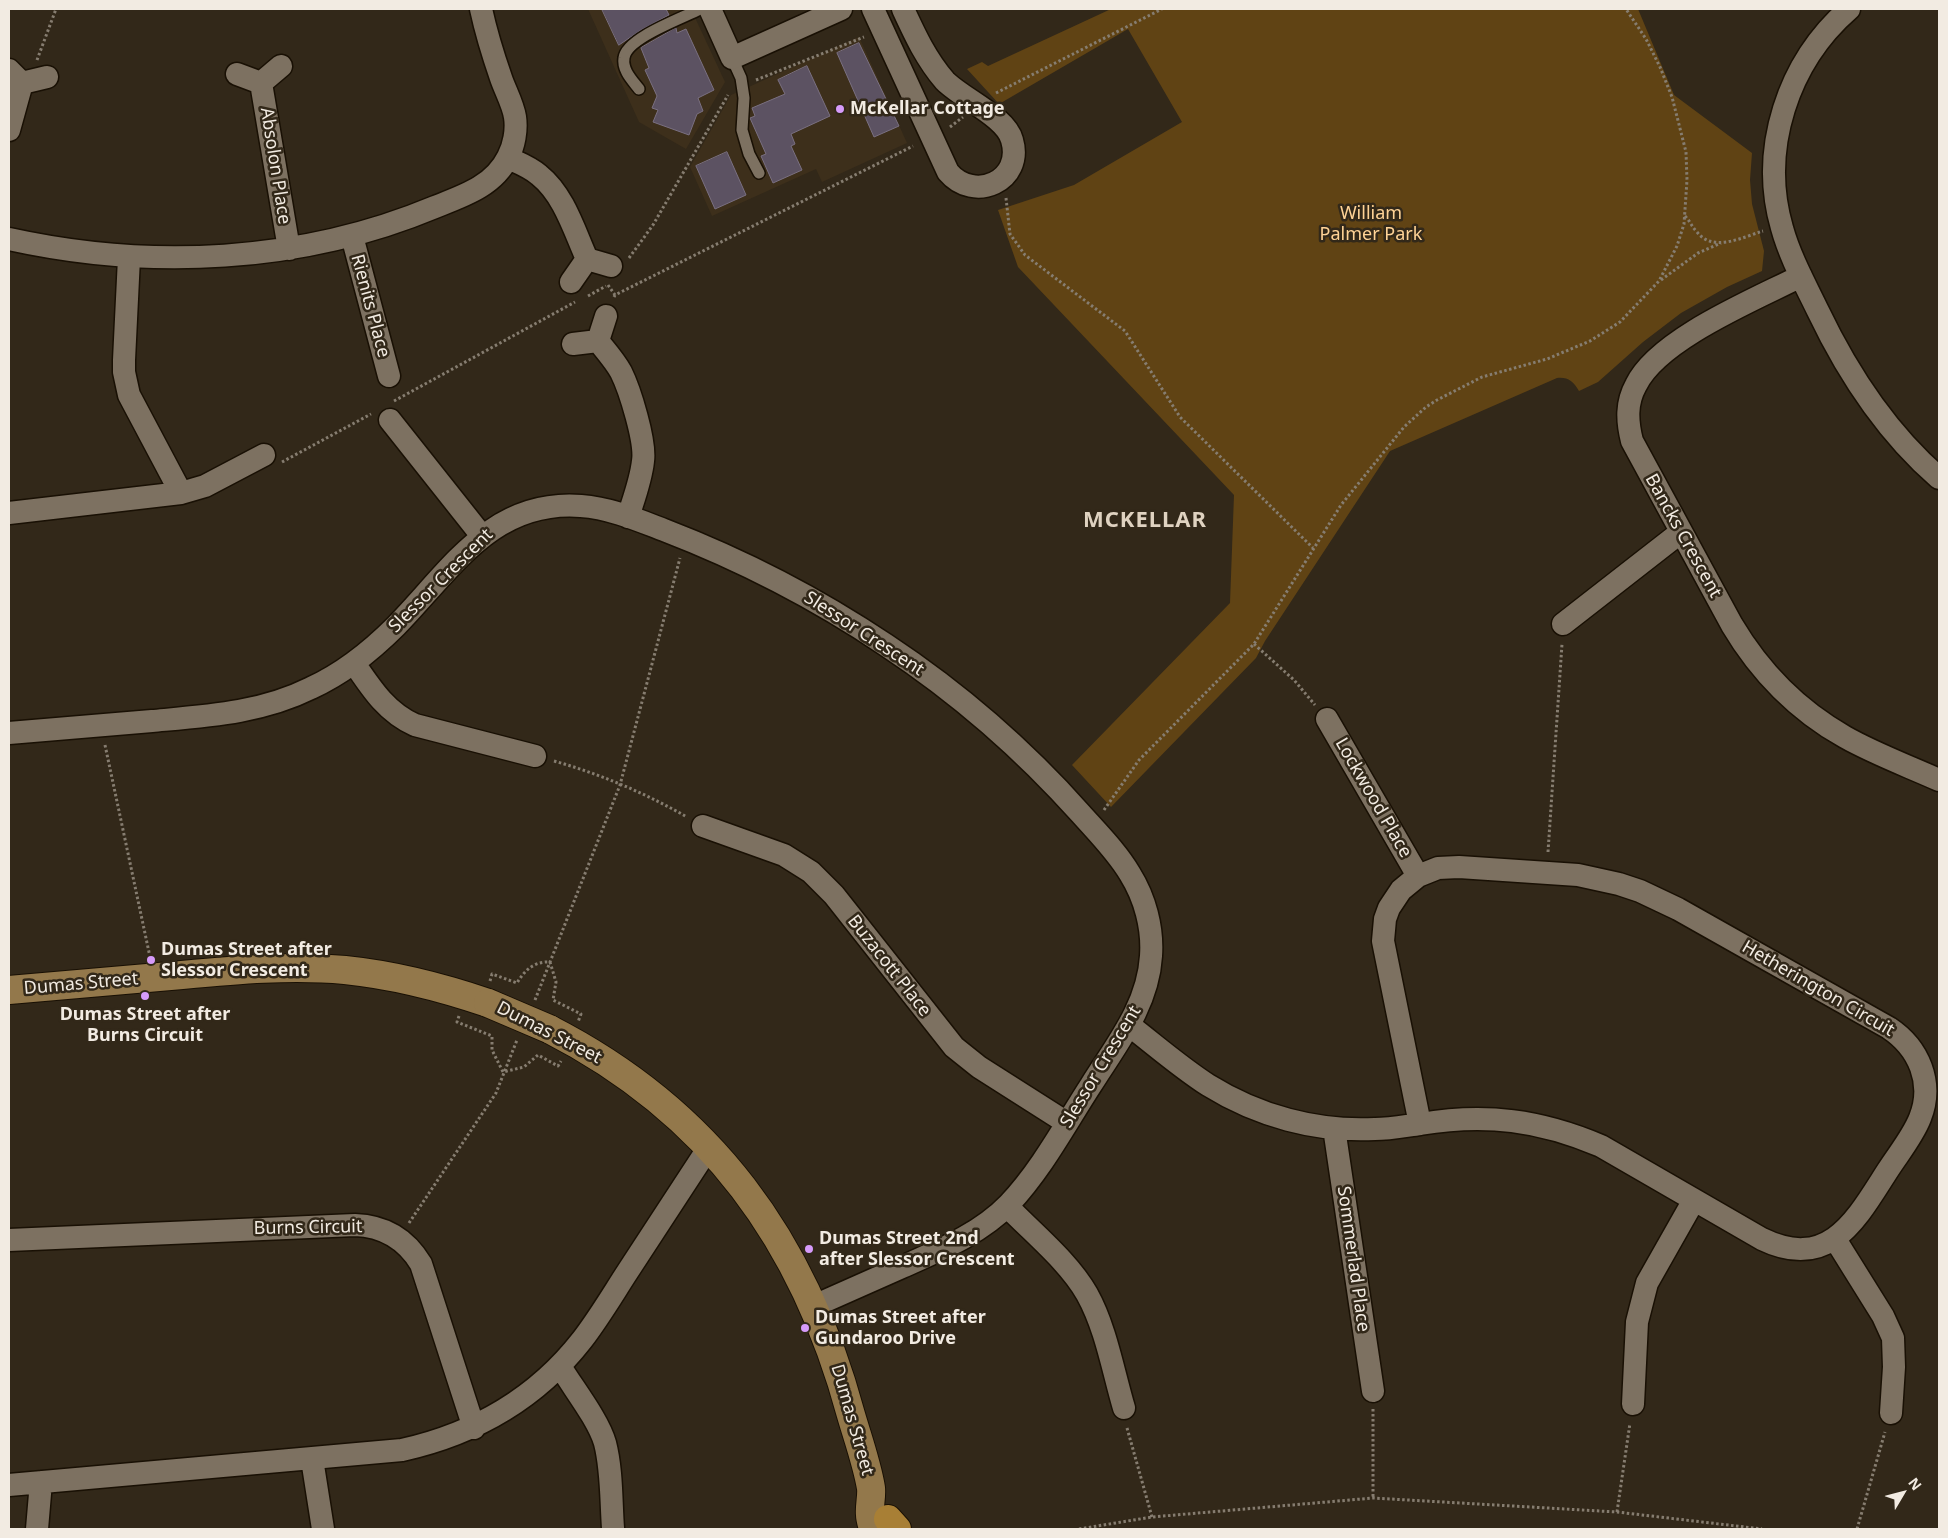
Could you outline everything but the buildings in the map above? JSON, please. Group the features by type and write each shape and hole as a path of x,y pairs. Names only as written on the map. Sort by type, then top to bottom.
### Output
{"street":[{"path":"9,239 54,249 130,258 209,258 289,249 352,236 414,216 474,191 494,177 508,158 514,138 515,117 488,41 481,9"},
{"path":"710,9 732,58 841,9"},
{"path":"873,9 948,172 962,184 982,187 998,181 1007,172 1013,161 1014,149 1012,138 1001,123 945,80 927,58 903,9"},
{"path":"1849,9 1813,48 1796,78 1785,104 1778,131 1774,165 1781,226 1801,276 1838,352 1858,385 1894,433 1939,478"},
{"name":"Absolon Place","path":"261,83 281,66"},
{"name":"Absolon Place","path":"237,74 261,83"},
{"path":"9,130 26,78"},
{"name":"Absolon Place","path":"261,83 289,249"},
{"path":"508,158 538,174 552,186 562,202 586,259 614,273"},
{"name":"Rienits Place","path":"352,236 389,376"},
{"path":"130,258 124,372 129,395 181,493"},
{"path":"571,282 586,259"},
{"name":"Bancks Crescent","path":"1801,276 1712,320 1691,333 1651,364 1636,383 1629,405 1628,417 1632,441 1744,644 1772,681 1819,721 1845,738 1939,780"},
{"path":"598,341 606,316"},
{"path":"573,344 598,341"},
{"path":"598,341 621,372 629,391 644,449 640,480 628,517"},
{"path":"386,411 482,536"},
{"path":"9,513 181,493 272,459"},
{"name":"Slessor Crescent","path":"9,734 212,715 262,706 310,689 354,663 396,626 482,536 512,518 545,507 580,506 597,508 686,538 742,563 797,591 850,621 902,656 952,692 1044,774 1090,825 1130,874 1145,906 1149,923 1151,941 1149,976 1144,993 1129,1025 1030,1180 1007,1206 962,1239 814,1306"},
{"path":"1564,624 1681,532"},
{"path":"354,663 380,700 405,721 535,756"},
{"name":"Lockwood Place","path":"1327,719 1418,876"},
{"name":"Buzacott Place","path":"703,826 784,855 811,872 834,895 954,1047 979,1067 1067,1123"},
{"name":"Hetherington Circuit","path":"1129,1025 1195,1075 1227,1095 1247,1105 1289,1120 1334,1128 1377,1129 1420,1124 1466,1118 1489,1118 1520,1121 1558,1130 1601,1146 1772,1244 1793,1249 1815,1247 1835,1239 1858,1216 1920,1118 1924,1102 1925,1084 1922,1068 1914,1052 1899,1035 1889,1028 1678,909 1640,891 1619,884 1578,875 1459,867 1438,868 1418,876 1401,890 1385,919 1383,941 1420,1124"},
{"name":"Dumas Street","path":"9,990 243,970 312,968 346,970 414,980 447,989 488,994 604,1059 659,1100 709,1147 730,1171 768,1222 785,1249 826,1334 846,1393 871,1489 885,1509 888,1527"},
{"name":"Sommerlad Place","path":"1334,1128 1373,1390"},
{"path":"9,1485 402,1450 435,1442 474,1428 511,1407 560,1366 592,1326 709,1147"},
{"path":"1633,1404 1637,1322 1647,1283 1694,1200"},
{"path":"1007,1206 1066,1267 1087,1294 1097,1314 1124,1408"},
{"name":"Burns Circuit","path":"9,1240 355,1225 389,1232 408,1246 421,1264 474,1428"},
{"path":"1835,1239 1883,1316 1893,1338 1894,1367 1891,1413"},
{"path":"560,1366 600,1431 605,1443 608,1458 613,1528"},
{"path":"312,1459 323,1529"},
{"path":"37,1529 41,1482"}],"lane":[{"path":"639,89 624,66 627,50 636,41 700,9"},
{"path":"732,58 741,78 744,98 742,130 749,154 759,173"}],"path":[{"path":"26,78 56,9"},
{"path":"614,273 615,295 954,125 977,106 1008,86 1162,9"},
{"path":"1626,9 1646,38 1672,97 1686,152 1685,215 1677,246 1659,281"},
{"path":"272,459 386,411 614,273 653,225 729,94"},
{"path":"998,181 1007,201 1010,234 1025,256 1125,331 1180,417 1313,548"},
{"path":"1685,215 1698,234 1711,241 1722,243"},
{"path":"1090,825 1100,816 1139,760 1254,644 1313,548 1353,489 1404,427 1426,407 1482,377 1547,360 1590,341 1620,322 1659,281 1698,252 1781,226"},
{"path":"1547,873 1564,624"},
{"path":"1254,644 1294,680 1327,719"},
{"path":"100,725 151,960"},
{"path":"535,756 578,768 651,797 703,826"},
{"path":"488,994 492,974 517,983 528,968 542,962 550,962 556,982 553,1000 582,1014 577,1024"},
{"path":"461,1011 458,1022 492,1036 492,1050 503,1072 524,1067 538,1054 558,1066 563,1056"},
{"path":"1373,1390 1373,1498"},
{"path":"1618,1512 1633,1404"},
{"path":"1124,1408 1127,1431 1152,1517"},
{"path":"1857,1529 1891,1413"},
{"path":"1079,1529 1152,1517 1373,1498 1618,1512 1762,1529"}],"shaded area":[{"path":"588,9 691,9 725,82 686,149 639,122"},
{"path":"859,37 907,143 822,182 816,169 712,216 690,167 731,95"}],"green space":[{"name":"William Palmer Park","path":"1111,9 1638,9 1674,95 1752,153 1750,180 1752,204 1764,251 1762,271 1727,287 1681,313 1643,342 1598,382 1579,391 1570,380 1557,378 1390,451 1265,641 1256,658 1111,807 1072,765 1230,603 1234,495 1018,267 998,210 1074,185 1182,122 1128,29 999,104 967,69 982,62 988,66"}],"place":[{"name":"McKellar Cottage","path":"840,109"},
{"name":"Dumas Street after Slessor Crescent","path":"151,960"},
{"name":"Dumas Street after Burns Circuit","path":"145,996"},
{"name":"Dumas Street 2nd after Slessor Crescent","path":"809,1249"},
{"name":"Dumas Street after Gundaroo Drive","path":"805,1328"}],"district":[{"name":"MCKELLAR","path":"1145,521"}]}
